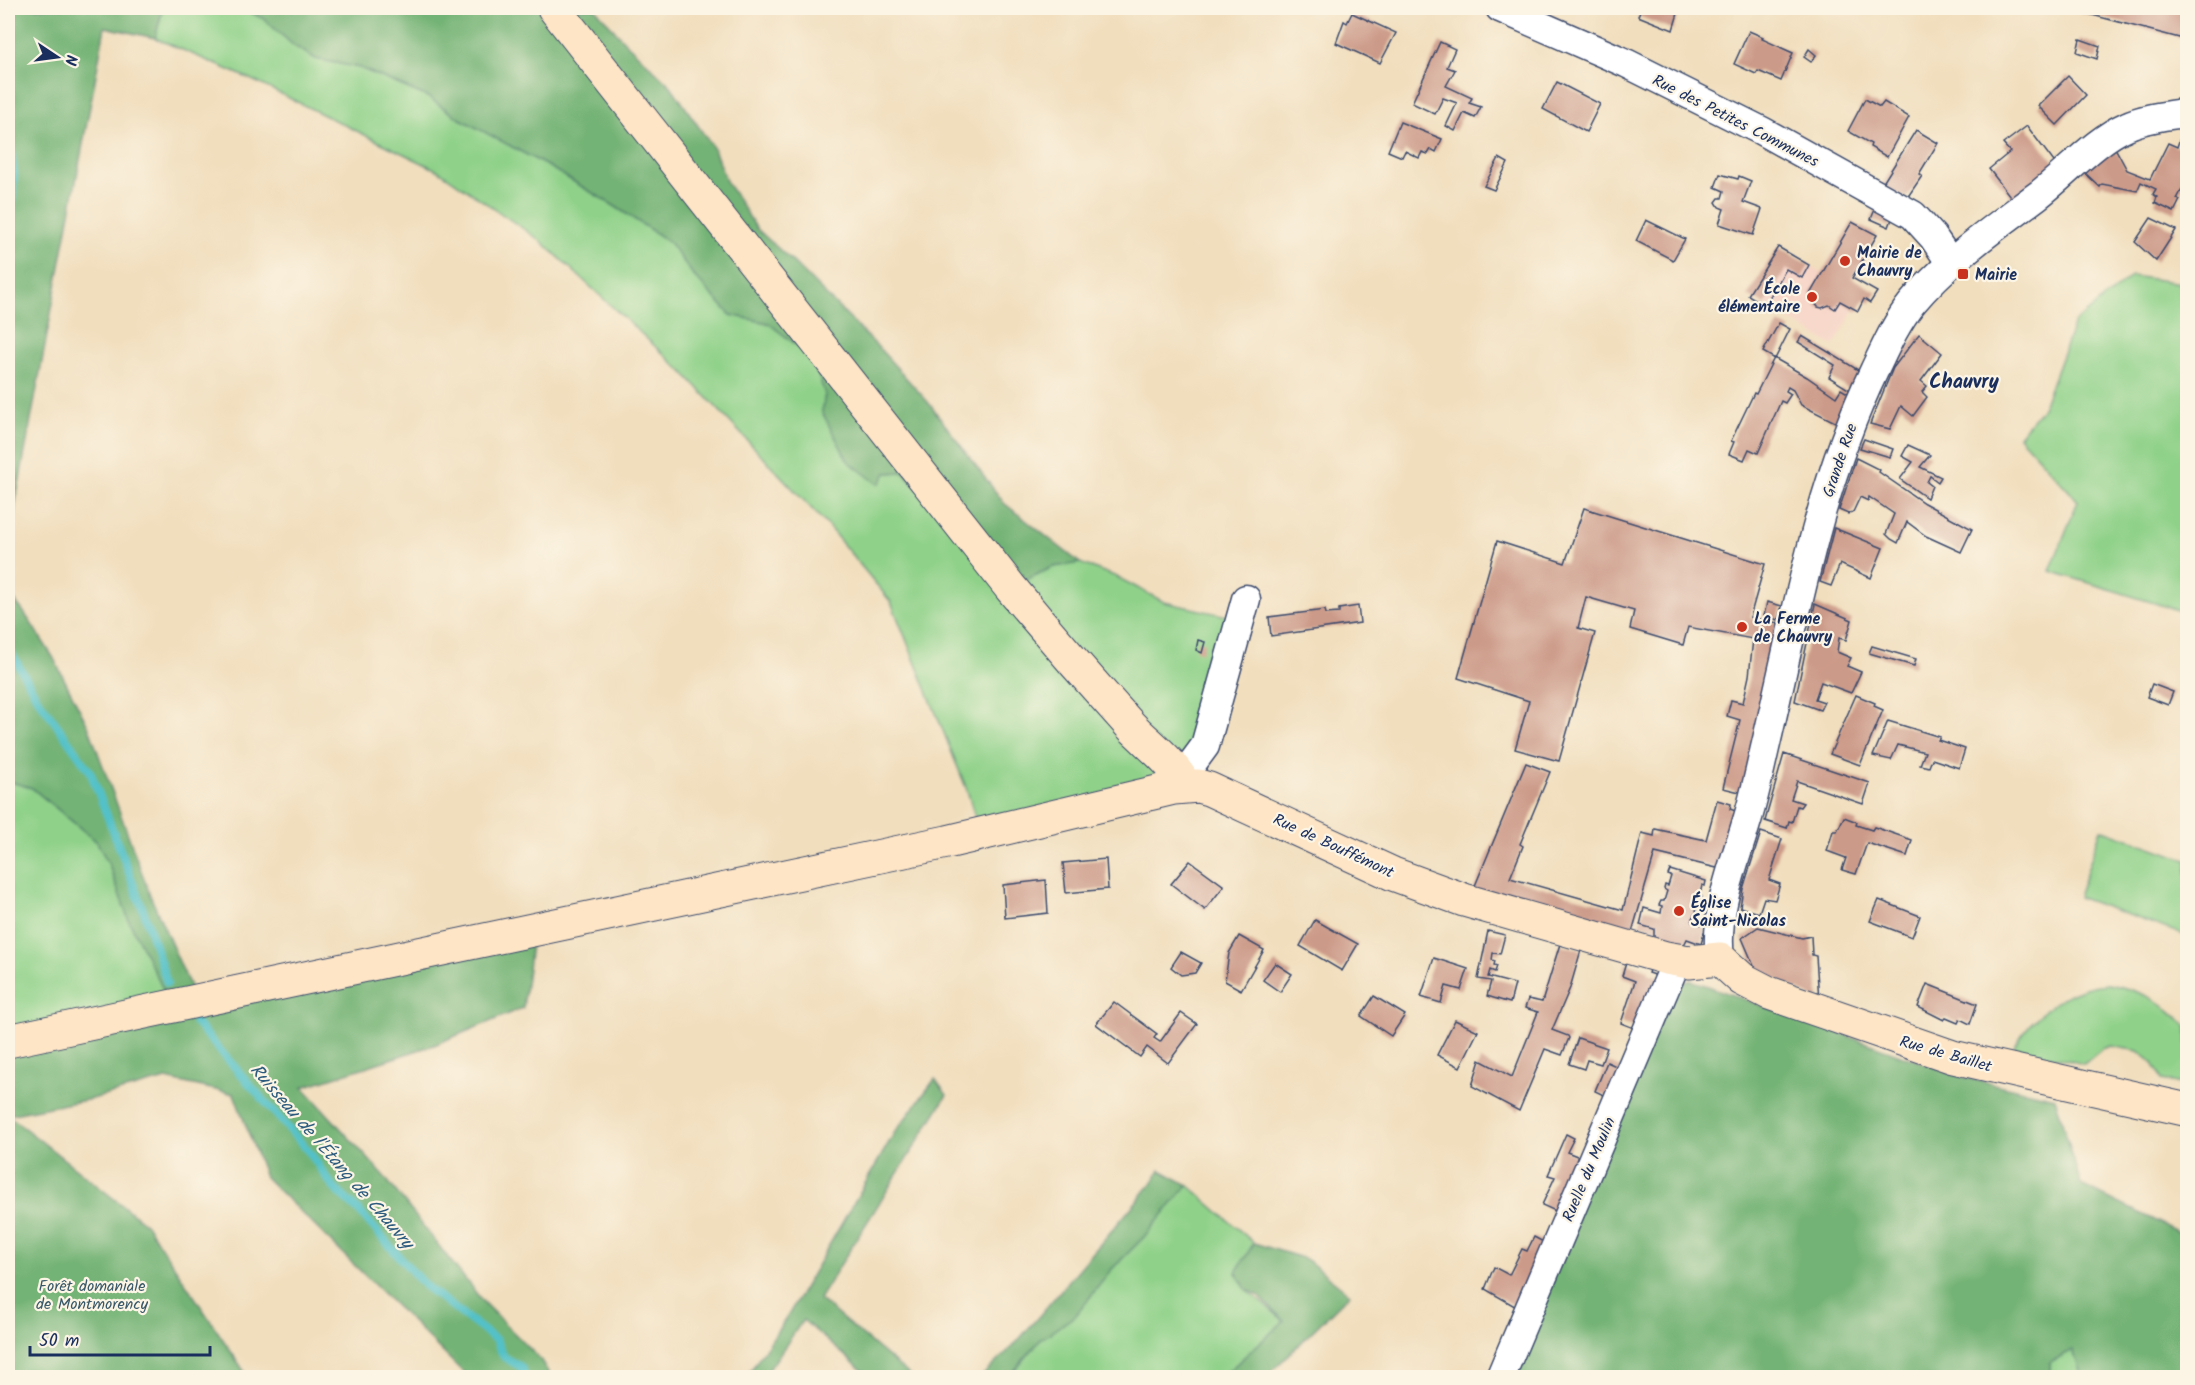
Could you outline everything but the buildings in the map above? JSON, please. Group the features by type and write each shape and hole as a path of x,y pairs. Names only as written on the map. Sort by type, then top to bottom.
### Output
{"street":[{"path":"554,8 1010,587 1138,733 1177,770 1185,786"},
{"name":"Rue des Petites Communes","path":"1500,8 1626,63 1762,131 1913,215 1934,237 1950,262"},
{"name":"Grande Rue","path":"1720,959 1717,937 1723,900 1753,803 1813,543 1835,466 1859,400 1887,343 1910,305 1950,262 2047,189 2100,143 2125,126 2142,120 2187,112"},
{"path":"1185,786 1191,765 1205,746 1246,599"},
{"name":"Rue de Bouffémont","path":"8,1041 947,842 1185,786 1209,789 1393,873 1464,900 1677,960 1694,962 1720,959"},
{"name":"Rue de Baillet","path":"1720,959 1742,979 1769,993 1921,1047 1953,1057 2187,1110"},
{"name":"Ruelle du Moulin","path":"1500,1377 1677,960"}],"shaded area":[{"name":"École élémentaire","path":"1778,247 1822,272 1833,254 1857,268 1852,278 1870,303 1864,299 1858,311 1854,310 1834,346 1748,295"}],"green space":[{"path":"8,8 163,8 155,38 105,27 15,505 8,564"},
{"path":"163,8 242,8 264,19 294,46 316,59 360,68 428,97 457,117 551,168 616,207 669,242 694,276 731,315 768,323 812,357 825,394 822,412 886,473 903,472 1010,587 1053,567 1080,563 1117,577 1164,602 1241,619 1190,782 980,834 967,790 891,602 827,525 685,374 541,241 439,171 250,79 155,38"},
{"path":"242,8 595,8 625,42 671,86 714,149 726,181 757,229 878,347 928,402 1004,503 1080,563 1053,567 1010,587 903,472 886,473 879,485 848,461 822,412 825,394 812,357 768,323 731,315 694,276 669,242 616,207 551,168 457,117 428,97 360,68 316,59 294,46 264,19"},
{"path":"2132,276 2187,284 2187,613 2050,571 2078,501 2019,436 2043,407 2074,323"},
{"path":"8,592 53,657 89,728 150,895 196,1000 533,929 523,1008 434,1045 303,1087 383,1175 484,1303 540,1359 551,1377 468,1377 265,1177 234,1094 166,1079 92,1099 8,1115 8,1041 171,1005 129,921 109,865 97,842 32,788 8,781"},
{"path":"8,781 32,788 97,842 109,865 129,921 171,1005 8,1041"},
{"path":"2101,829 2187,860 2187,936 2078,897"},
{"path":"1691,980 1962,1077 2055,1098 2081,1185 2187,1236 2187,1377 2082,1377 2073,1350 2050,1362 2050,1378 1500,1378 1665,989"},
{"path":"2108,984 2151,998 2187,1026 2187,1085 2162,1080 2153,1063 2138,1051 2111,1046 2102,1049 2084,1064 2014,1048 2031,1024 2053,1004 2079,990"},
{"path":"935,1079 947,1095 819,1299 912,1377 870,1377 803,1320 764,1377 746,1377 789,1314 895,1132"},
{"name":"Forêt domaniale de Montmorency","path":"8,1115 146,1224 248,1377 8,1377"},
{"path":"1160,1170 1188,1185 1144,1237 1111,1270 1076,1315 1041,1339 1009,1377 981,1377 1016,1343 1153,1182"},
{"path":"1188,1185 1254,1243 1236,1273 1246,1289 1284,1321 1222,1377 1009,1378 1041,1339 1076,1315 1111,1270"},
{"path":"1254,1243 1306,1259 1350,1294 1266,1377 1222,1377 1284,1321 1258,1295 1246,1289 1236,1272"},
{"path":"2073,1350 2082,1377 2050,1378 2050,1362"}],"waterway":[{"path":"8,127 14,173 8,275"},
{"path":"8,637 12,654 36,696 90,771 144,912 167,983"},
{"name":"Ruisseau de l'Étang de Chauvry","path":"195,1022 310,1153 333,1187 359,1211 425,1286 496,1340 504,1357 521,1367 526,1378"}],"place":[{"name":"Mairie de Chauvry","path":"1845,261"},
{"name":"Mairie","path":"1963,274"},
{"name":"École élémentaire","path":"1812,297"},
{"name":"La Ferme de Chauvry","path":"1742,627"},
{"name":"Église Saint-Nicolas","path":"1679,911"}],"district":[{"name":"Chauvry","path":"1964,381"}]}
